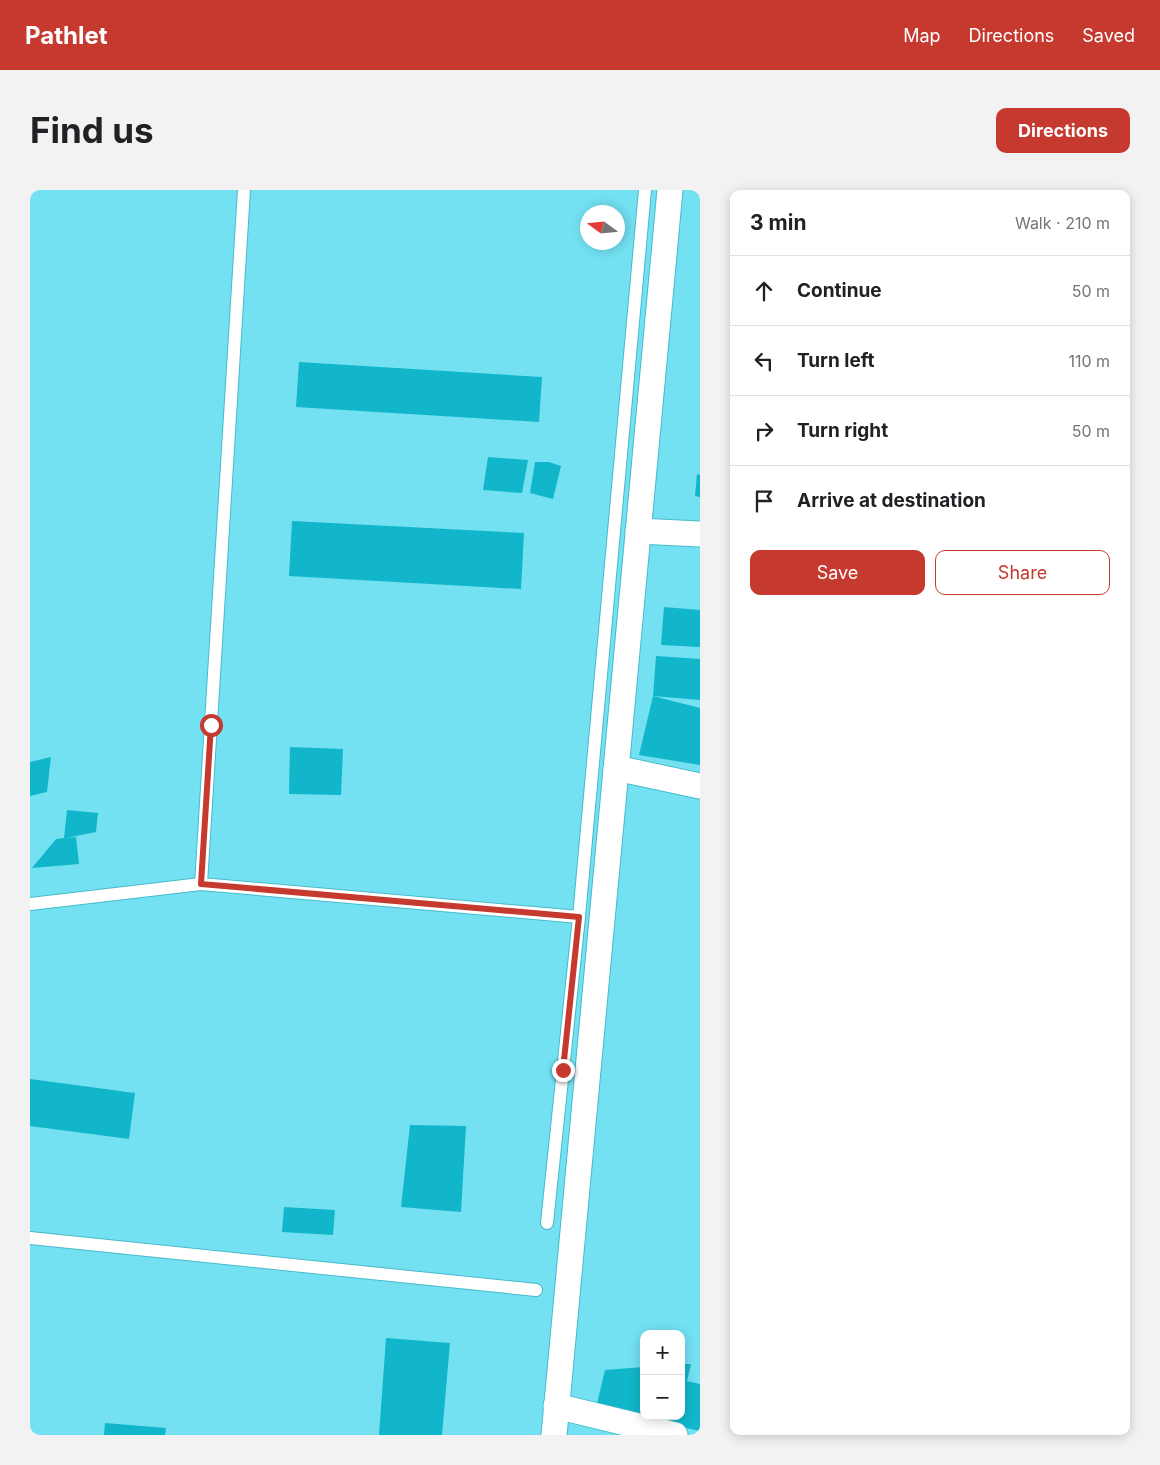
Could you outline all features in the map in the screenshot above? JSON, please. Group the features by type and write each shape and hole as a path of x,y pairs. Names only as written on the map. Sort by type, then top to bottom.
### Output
{"street":[{"path":"554,1435 670,190"},
{"path":"638,531 700,534"},
{"path":"616,768 700,786"},
{"path":"556,1406 675,1435"}],"lane":[{"path":"201,884 244,190"},
{"path":"547,1223 579,917 645,190"},
{"path":"30,904 201,884 579,917"},
{"path":"30,1238 536,1290"}],"building":[{"path":"299,362 542,377 539,422 296,407"},
{"path":"488,457 528,460 522,493 483,490"},
{"path":"535,462 549,462 561,466 553,499 530,493"},
{"path":"697,474 700,475 700,497 695,496"},
{"path":"292,521 524,533 521,589 289,576"},
{"path":"664,607 700,610 700,647 661,645"},
{"path":"656,656 700,659 700,700 653,696"},
{"path":"653,696 700,708 700,765 639,755"},
{"path":"290,747 343,749 341,795 289,794"},
{"path":"51,757 47,792 30,796 30,762"},
{"path":"67,810 98,813 96,832 66,838 76,837 79,864 32,868 56,839 64,838"},
{"path":"30,1079 135,1093 129,1139 30,1126"},
{"path":"410,1125 466,1126 461,1212 401,1207"},
{"path":"284,1207 335,1210 333,1235 282,1232"},
{"path":"386,1338 450,1343 442,1435 379,1435"},
{"path":"685,1364 691,1364 687,1381 700,1384 700,1431 650,1420 685,1420"},
{"path":"640,1367 640,1418 596,1408 605,1370"},
{"path":"105,1423 166,1428 165,1435 104,1435"}],"route":[{"path":"211,725 201,884 579,917 563,1070"}]}
